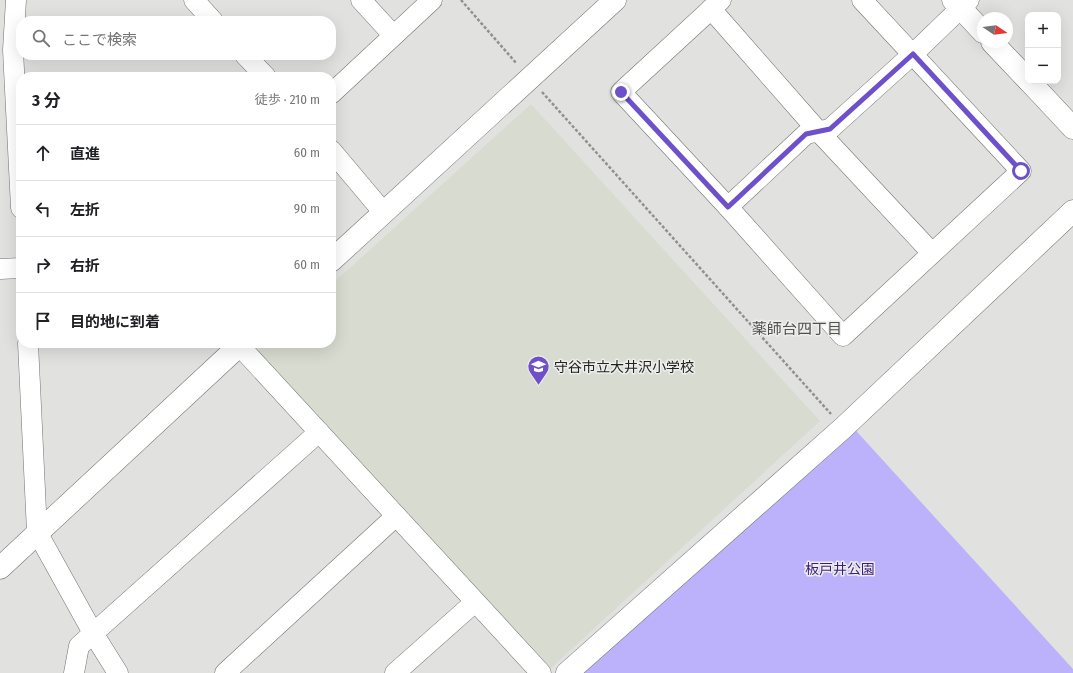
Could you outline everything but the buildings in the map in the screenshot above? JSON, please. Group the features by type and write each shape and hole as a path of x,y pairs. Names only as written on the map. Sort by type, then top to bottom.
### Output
{"street":[{"path":"16,0 13,50 16,80"},
{"path":"194,0 208,16"},
{"path":"361,0 393,35"},
{"path":"336,89 432,0"},
{"path":"336,257 615,0"},
{"path":"862,0 1021,171 843,336 728,207 621,92 716,4 819,132 932,253"},
{"path":"728,207 806,134 830,129 913,54 961,3 977,24"},
{"path":"998,48 1025,78"},
{"path":"250,60 261,72"},
{"path":"1031,84 1073,128"},
{"path":"336,156 384,213"},
{"path":"567,673 843,428 1073,211"},
{"path":"0,269 16,268"},
{"path":"28,348 37,532 93,633 118,673"},
{"path":"0,568 236,348"},
{"path":"244,348 541,673"},
{"path":"74,673 79,646 319,432"},
{"path":"225,673 396,516"},
{"path":"395,673 475,602"}],"path":[{"path":"461,0 843,428"}],"shaded area":[{"name":"守谷市立大井沢小学校","path":"531,104 820,421 551,668 255,353 260,348 336,348 336,280"}],"green space":[{"name":"板戸井公園","path":"849,423 1073,669 1073,673 567,673"}],"place":[{"name":"守谷市立大井沢小学校","path":"538,386"}],"district":[{"name":"薬師台四丁目","path":"797,329"}],"route":[{"path":"621,92 728,207 806,134 830,129 913,54 1021,171"}]}
